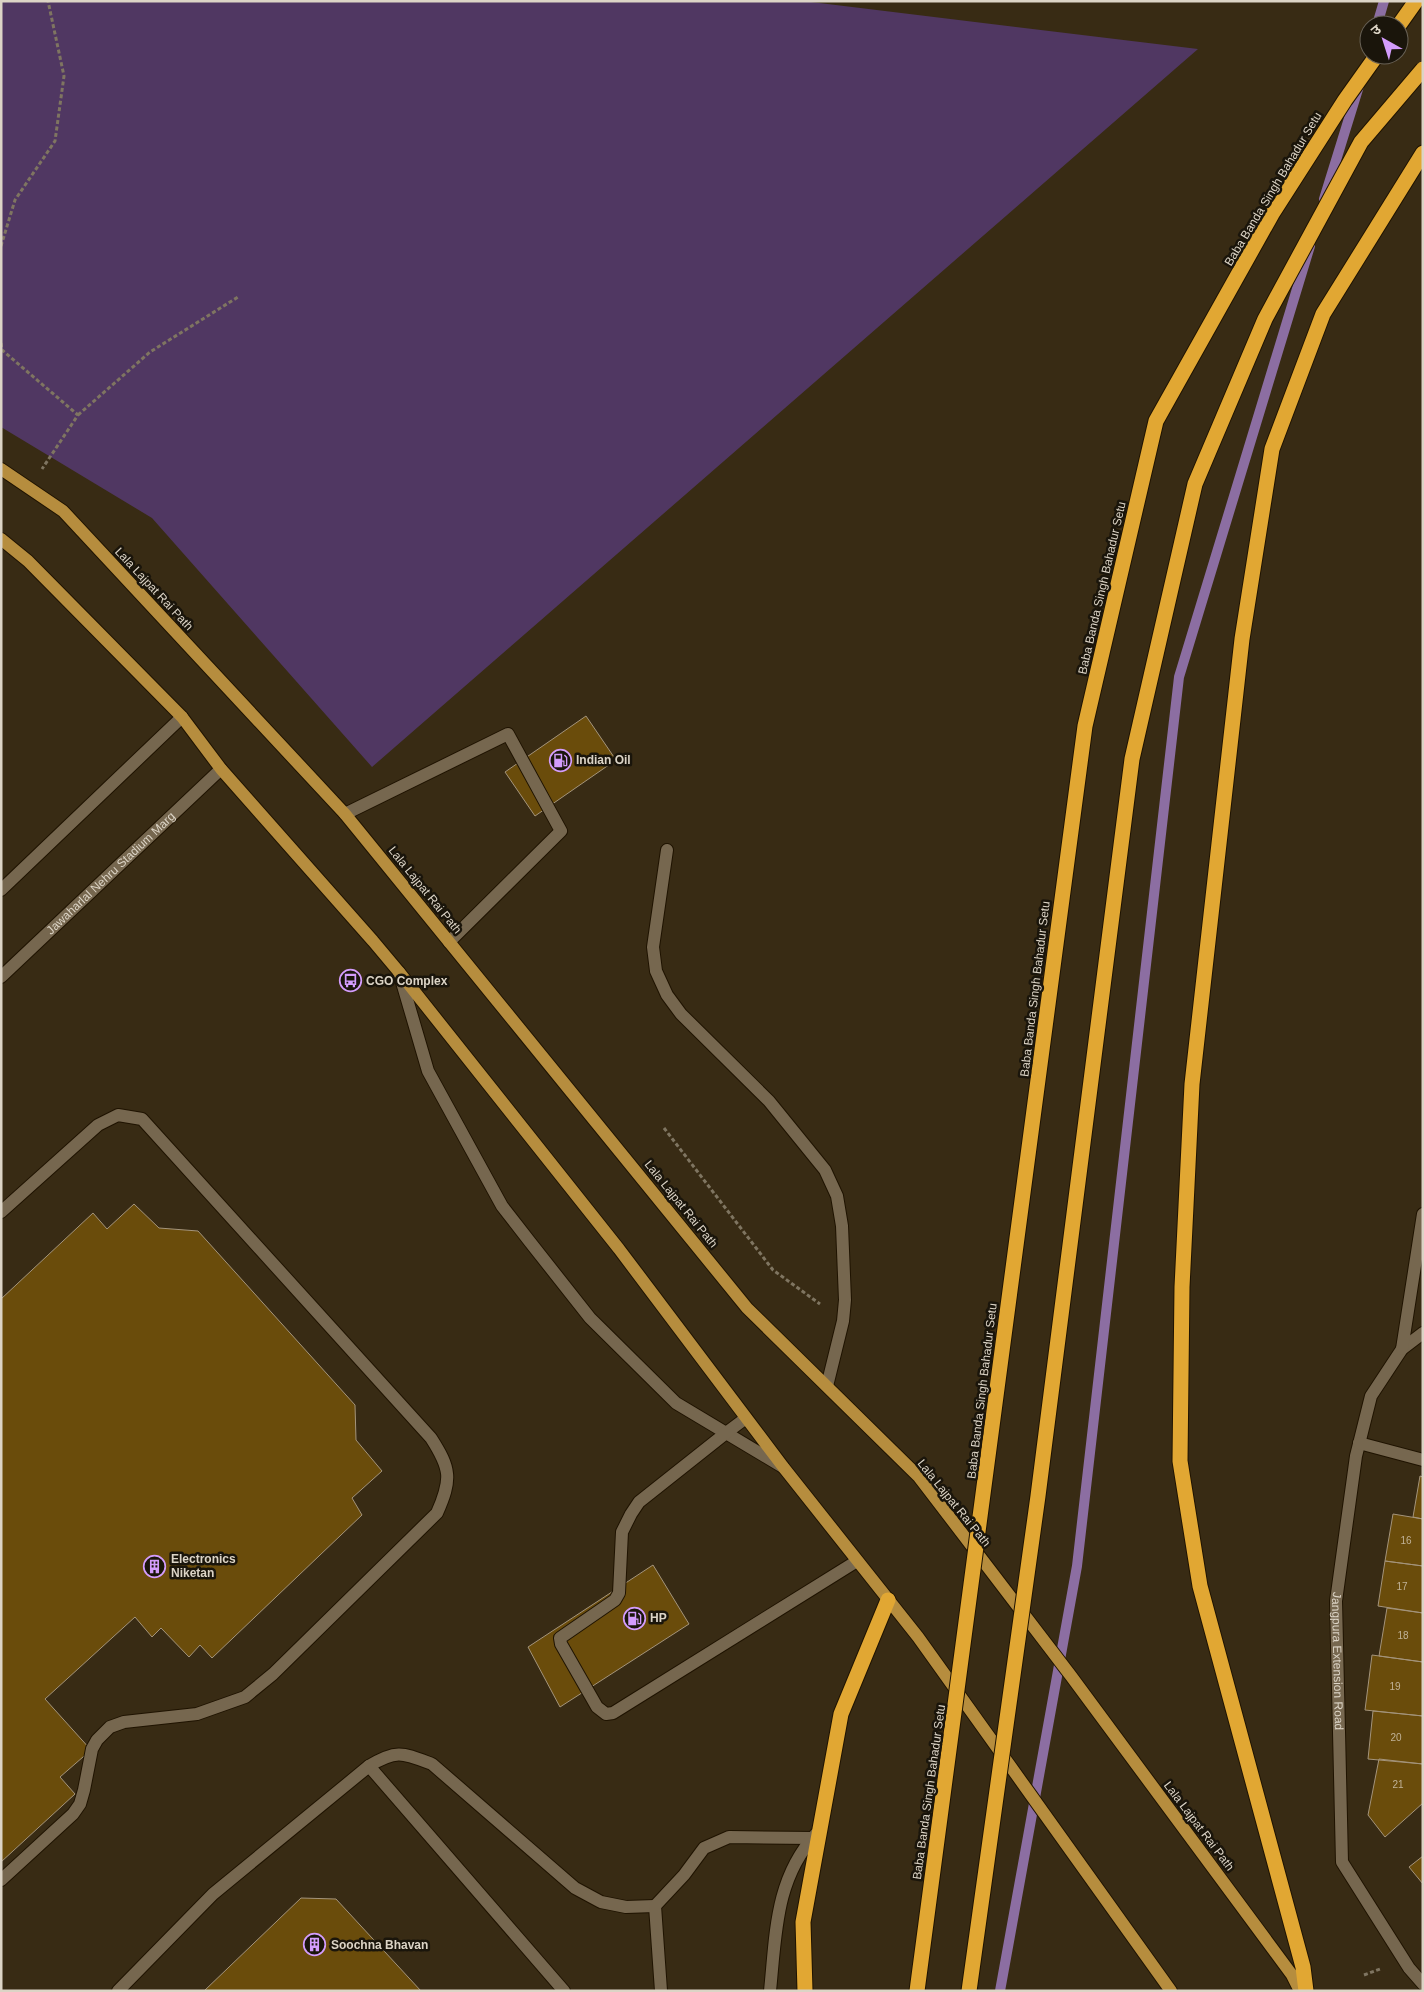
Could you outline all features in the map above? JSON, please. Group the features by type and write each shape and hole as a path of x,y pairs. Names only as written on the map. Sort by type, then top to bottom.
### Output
{"highway":[{"path":"1406,15 1416,1"},
{"name":"Baba Banda Singh Bahadur Setu","path":"917,1991 1085,726 1156,421 1272,214 1345,100 1370,65"},
{"path":"970,1991 1038,1496 1132,759 1195,484 1265,319 1361,142 1423,70"},
{"path":"1306,1991 1303,1967 1200,1586 1180,1461 1182,1287 1192,1084 1242,639 1272,449 1323,314 1423,153"},
{"path":"805,1991 803,1922 815,1835 841,1714 888,1600"}],"main road":[{"name":"Lala Lajpat Rai Path","path":"1,469 63,511 345,814 747,1308 919,1477 1083,1692 1292,1975 1300,1991"},
{"path":"1,539 28,561 182,717 221,769 373,941 398,972 619,1250 784,1468 918,1637 1171,1991"}],"street":[{"path":"1,890 182,717"},
{"path":"345,814 508,734 561,831 449,942"},
{"name":"Jawaharlal Nehru Stadium Marg","path":"1,977 221,769"},
{"path":"667,850 653,947 656,971 667,995 681,1014 769,1101 825,1170 837,1196 842,1226 844,1321 826,1386"},
{"path":"398,972 428,1071 502,1206 590,1318 676,1403 784,1468"},
{"path":"1,1212 98,1125 118,1115 142,1119 431,1438 444,1458 448,1481 446,1492 437,1513 273,1674 244,1697 197,1714 124,1722 110,1727 103,1733 92,1749 80,1804 73,1814 1,1880"},
{"path":"1402,1349 1423,1214"},
{"path":"1402,1349 1423,1333"},
{"name":"Jangpura Extension Road","path":"1402,1349 1371,1396 1359,1443 1336,1601 1342,1862 1409,1968 1423,1984"},
{"path":"746,1418 639,1502 622,1532 618,1593 615,1600 560,1638 561,1644 601,1711 606,1714 613,1713 857,1561"},
{"path":"1359,1443 1423,1460"},
{"path":"118,1991 213,1894 369,1766 386,1755 395,1754 412,1757 432,1764 574,1888 601,1902 626,1907 656,1906"},
{"path":"369,1766 564,1991"},
{"path":"661,1991 656,1906 684,1875 704,1848 729,1837 815,1835"},
{"path":"770,1991 777,1920 783,1888 802,1851 815,1835"}],"path":[{"path":"1,246 15,200 55,141 64,76 48,1"},
{"path":"29,488 78,416 150,352 238,298"},
{"path":"1,344 2,350 78,416"},
{"path":"664,1128 774,1270 844,1321"}],"shaded area":[{"path":"1,1 803,1 1198,49 372,767 152,518 1,427"}],"building":[{"path":"586,716 616,760 535,816 505,772"},
{"name":"Electronics Niketan","path":"134,1204 159,1228 198,1231 355,1405 356,1440 382,1471 352,1498 362,1515 212,1658 200,1645 189,1657 161,1628 152,1637 135,1617 45,1699 91,1750 60,1777 75,1794 1,1862 1,1299 93,1213 107,1229"},
{"path":"1420,1476 1423,1477 1423,1519 1413,1517"},
{"path":"1393,1514 1423,1519 1423,1566 1385,1561"},
{"path":"1385,1561 1423,1566 1423,1613 1378,1606"},
{"path":"653,1565 689,1624 560,1707 528,1647"},
{"path":"1387,1608 1423,1613 1423,1662 1379,1656"},
{"path":"1372,1655 1423,1662 1423,1716 1365,1710"},
{"path":"1373,1711 1423,1716 1423,1764 1368,1759"},
{"path":"1379,1759 1423,1764 1423,1803 1385,1837 1368,1815"},
{"path":"1423,1856 1423,1884 1409,1867"},
{"name":"Soochna Bhavan","path":"301,1898 336,1899 421,1991 204,1991"}],"waterway":[{"path":"1380,15 1384,1"},
{"path":"1324,199 1359,86"},
{"path":"1000,1991 1077,1566 1179,677 1310,246"}],"place":[{"name":"Indian Oil","path":"560,760"},
{"name":"CGO Complex","path":"350,981"},
{"name":"Electronics Niketan","path":"155,1566"},
{"name":"HP","path":"634,1618"},
{"name":"Soochna Bhavan","path":"315,1945"}]}
